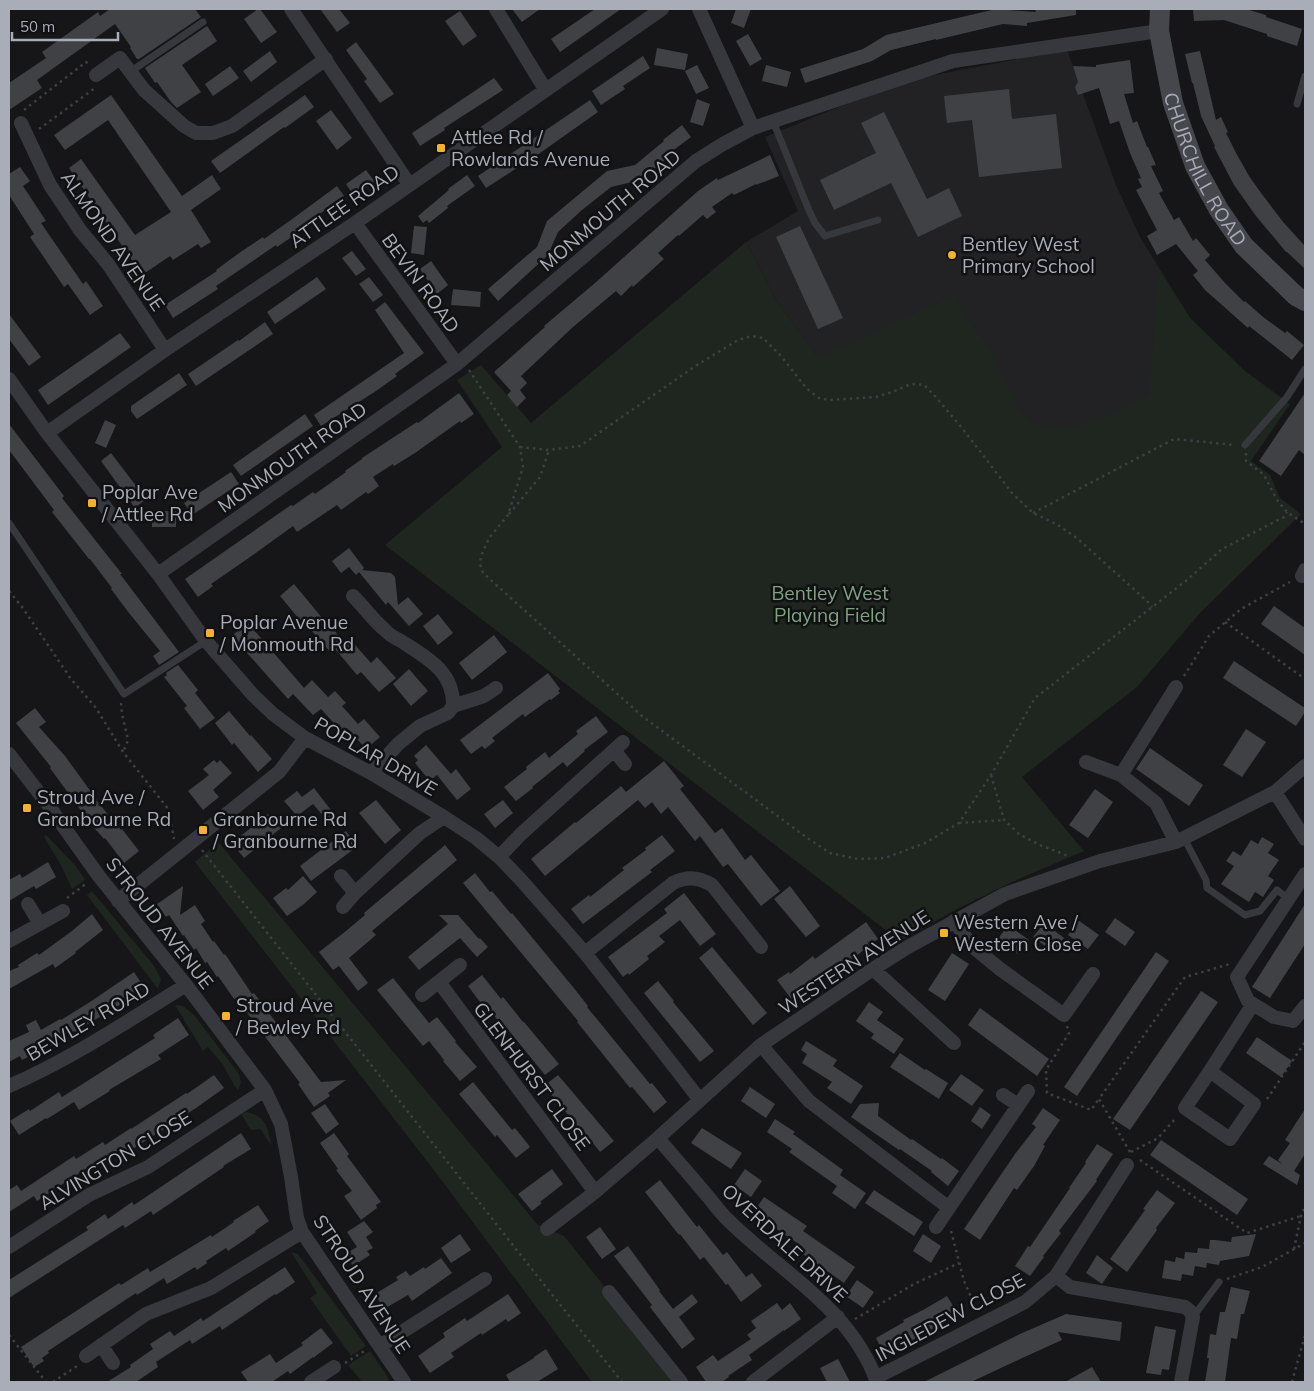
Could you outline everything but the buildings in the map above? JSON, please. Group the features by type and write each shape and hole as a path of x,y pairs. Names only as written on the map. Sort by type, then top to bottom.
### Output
{"street":[{"path":"291,9 408,184"},
{"path":"496,9 545,90"},
{"name":"ATTLEE ROAD","path":"47,433 662,9"},
{"path":"699,9 753,128"},
{"name":"CHURCHILL ROAD","path":"1160,9 1159,31 1173,103 1194,166 1219,210 1244,246 1296,296 1305,301"},
{"name":"MONMOUTH ROAD","path":"158,574 460,362 696,161 723,144 753,128 953,61 1159,31"},
{"path":"96,75 120,58 144,90 184,126 196,133 213,133 232,126 326,59"},
{"name":"ALMOND AVENUE","path":"21,123 50,185 80,230 108,264 165,350"},
{"name":"BEVIN ROAD","path":"355,222 460,362"},
{"name":"POPLAR DRIVE","path":"9,378 47,433 105,505 206,640 253,695 273,714 305,738 370,772 444,817 476,838 499,857 585,953 700,1100"},
{"path":"353,596 385,631 425,656 442,671 450,683 454,695 453,706"},
{"path":"1121,775 1176,687"},
{"path":"370,772 398,744 420,726 448,712 453,706 484,696 496,688"},
{"path":"118,901 279,772 305,738"},
{"path":"499,857 521,834 618,746 625,764"},
{"name":"STROUD AVENUE","path":"9,754 98,875 186,985 265,1090 281,1124 297,1218 302,1232 404,1382"},
{"path":"1086,762 1121,775 1156,803 1180,840"},
{"name":"WESTERN AVENUE","path":"548,1229 658,1138 761,1045 906,948 1005,894 1100,861 1180,840 1275,792 1305,766"},
{"path":"1275,792 1305,839"},
{"path":"343,907 420,833 444,817"},
{"path":"1305,874 1237,977 1248,1001 1274,1017 1294,1021 1305,1006"},
{"path":"341,876 355,894"},
{"path":"585,953 673,883 682,878 704,880 712,885 761,947"},
{"path":"28,904 40,924"},
{"path":"9,941 63,911"},
{"path":"954,921 972,946 1000,969 1064,1015 1093,974"},
{"path":"422,995 460,965"},
{"path":"873,969 954,1043"},
{"name":"GLENHURST CLOSE","path":"439,982 594,1192"},
{"name":"BEWLEY ROAD","path":"9,1086 30,1077 103,1037 186,985"},
{"path":"1210,1071 1254,1104 1230,1139 1185,1108 1253,1004"},
{"path":"761,1045 809,1101 949,1208"},
{"name":"ALVINGTON CLOSE","path":"9,1246 89,1195 148,1167 265,1090"},
{"path":"936,1227 1028,1091"},
{"path":"1003,1094 1018,1105"},
{"name":"OVERDALE DRIVE","path":"658,1138 726,1218 814,1294 841,1321 862,1352 876,1380"},
{"name":"INGLEDEW CLOSE","path":"876,1380 1024,1302 1056,1276 1129,1159"},
{"path":"86,1356 146,1314 211,1288 302,1232"},
{"path":"1056,1276 1070,1287 1185,1306 1193,1317 1181,1382"},
{"path":"379,1344 485,1279"},
{"path":"609,1292 681,1382"},
{"path":"753,1382 841,1321"},
{"path":"101,1346 113,1363"},
{"path":"310,1382 334,1367"}],"lane":[{"path":"130,72 203,22"},
{"path":"1297,104 1305,76"},
{"path":"773,121 808,208 815,223 826,236 878,220"},
{"path":"1245,446 1287,397 1305,370"},
{"path":"9,523 124,694 206,640"},
{"path":"1180,840 1206,880 1207,888 1245,915 1260,911 1277,890 1289,899"},
{"path":"1193,1317 1219,1282"}],"path":[{"path":"21,123 17,115 86,62 96,75 99,86 28,138"},
{"path":"520,447 549,450 580,446 697,365 738,340 752,336 763,338 781,356 807,389 819,398 829,400 876,397 911,384 924,385 962,428 1012,493 1033,513 1058,525 1078,539 1152,607"},
{"path":"460,362 520,447 523,467 508,516"},
{"path":"1033,513 1174,439 1245,446 1246,461 1264,475 1277,500 1287,512 1305,524"},
{"path":"549,450 540,477 489,538 481,556 480,564 483,573 642,716 806,837 830,852 858,859 885,858 924,843 959,823 1004,820"},
{"path":"959,823 990,775 1035,698 1187,580 1222,549 1284,517 1287,512"},
{"path":"1176,687 1210,636 1225,622 1240,609 1303,573"},
{"path":"9,592 22,607 66,672 96,708 123,752 169,810 174,841 179,851"},
{"path":"1225,622 1305,679"},
{"path":"123,752 128,740 121,708 124,694"},
{"path":"990,775 1004,820 1019,834 1042,846 1064,854 1081,867"},
{"path":"194,840 622,1382"},
{"path":"63,911 59,904 98,875"},
{"path":"1064,1015 1069,1032 1046,1070 1047,1093 1091,1110 1099,1099"},
{"path":"1254,1104 1266,1101 1305,1042"},
{"path":"1129,1159 1158,1138 1185,1108"},
{"path":"1294,1250 1300,1216 1305,1207"},
{"path":"949,1208 951,1232 964,1281 983,1324"},
{"path":"1219,1282 1262,1267 1305,1243"},
{"path":"841,1321 959,1263"},
{"path":"9,1335 46,1382"},
{"path":"1292,1382 1305,1336"},
{"path":"334,1367 336,1370 379,1344"},
{"path":"53,1382 89,1359 86,1356"}],"shaded area":[{"name":"Bentley West Primary School","path":"1066,47 1116,185 1140,237 1190,318 1235,362 1033,481 833,380 776,300 746,242 798,211 765,137 844,105 919,78 1008,61"}],"green space":[{"name":"Bentley West Playing Field","path":"746,242 776,300 818,358 955,295 965,316 989,347 1021,414 1045,428 1073,427 1100,419 1149,395 1159,269 1190,318 1245,371 1290,404 1251,461 1270,475 1280,498 1301,514 1200,613 1137,687 1022,777 1084,851 1012,882 959,908 900,941 385,545 502,447 457,380 481,365 531,423"},
{"path":"46,835 75,865 85,880 72,889 62,867 44,837"},
{"path":"218,842 538,1225 564,1236 681,1382 592,1382 440,1178 195,862"},
{"path":"92,891 154,966 161,979 158,989 87,895"},
{"path":"175,1005 183,1006 194,1015 239,1074 241,1083 238,1090 223,1065 208,1047 203,1051"},
{"path":"246,1112 258,1116 262,1120 267,1128 272,1146 260,1129 251,1130 241,1114"},
{"path":"291,1252 298,1254 366,1346 351,1356 310,1298 317,1293"},
{"path":"370,1351 390,1382 362,1382 348,1365"}],"place":[{"name":"Attlee Rd / Rowlands Avenue","path":"441,148"},
{"name":"Bentley West Primary School","path":"952,255"},
{"name":"Poplar Ave / Attlee Rd","path":"92,503"},
{"name":"Poplar Avenue / Monmouth Rd","path":"210,633"},
{"name":"Stroud Ave / Granbourne Rd","path":"27,808"},
{"name":"Granbourne Rd / Granbourne Rd","path":"203,830"},
{"name":"Western Ave / Western Close","path":"944,933"},
{"name":"Stroud Ave / Bewley Rd","path":"226,1016"}]}
